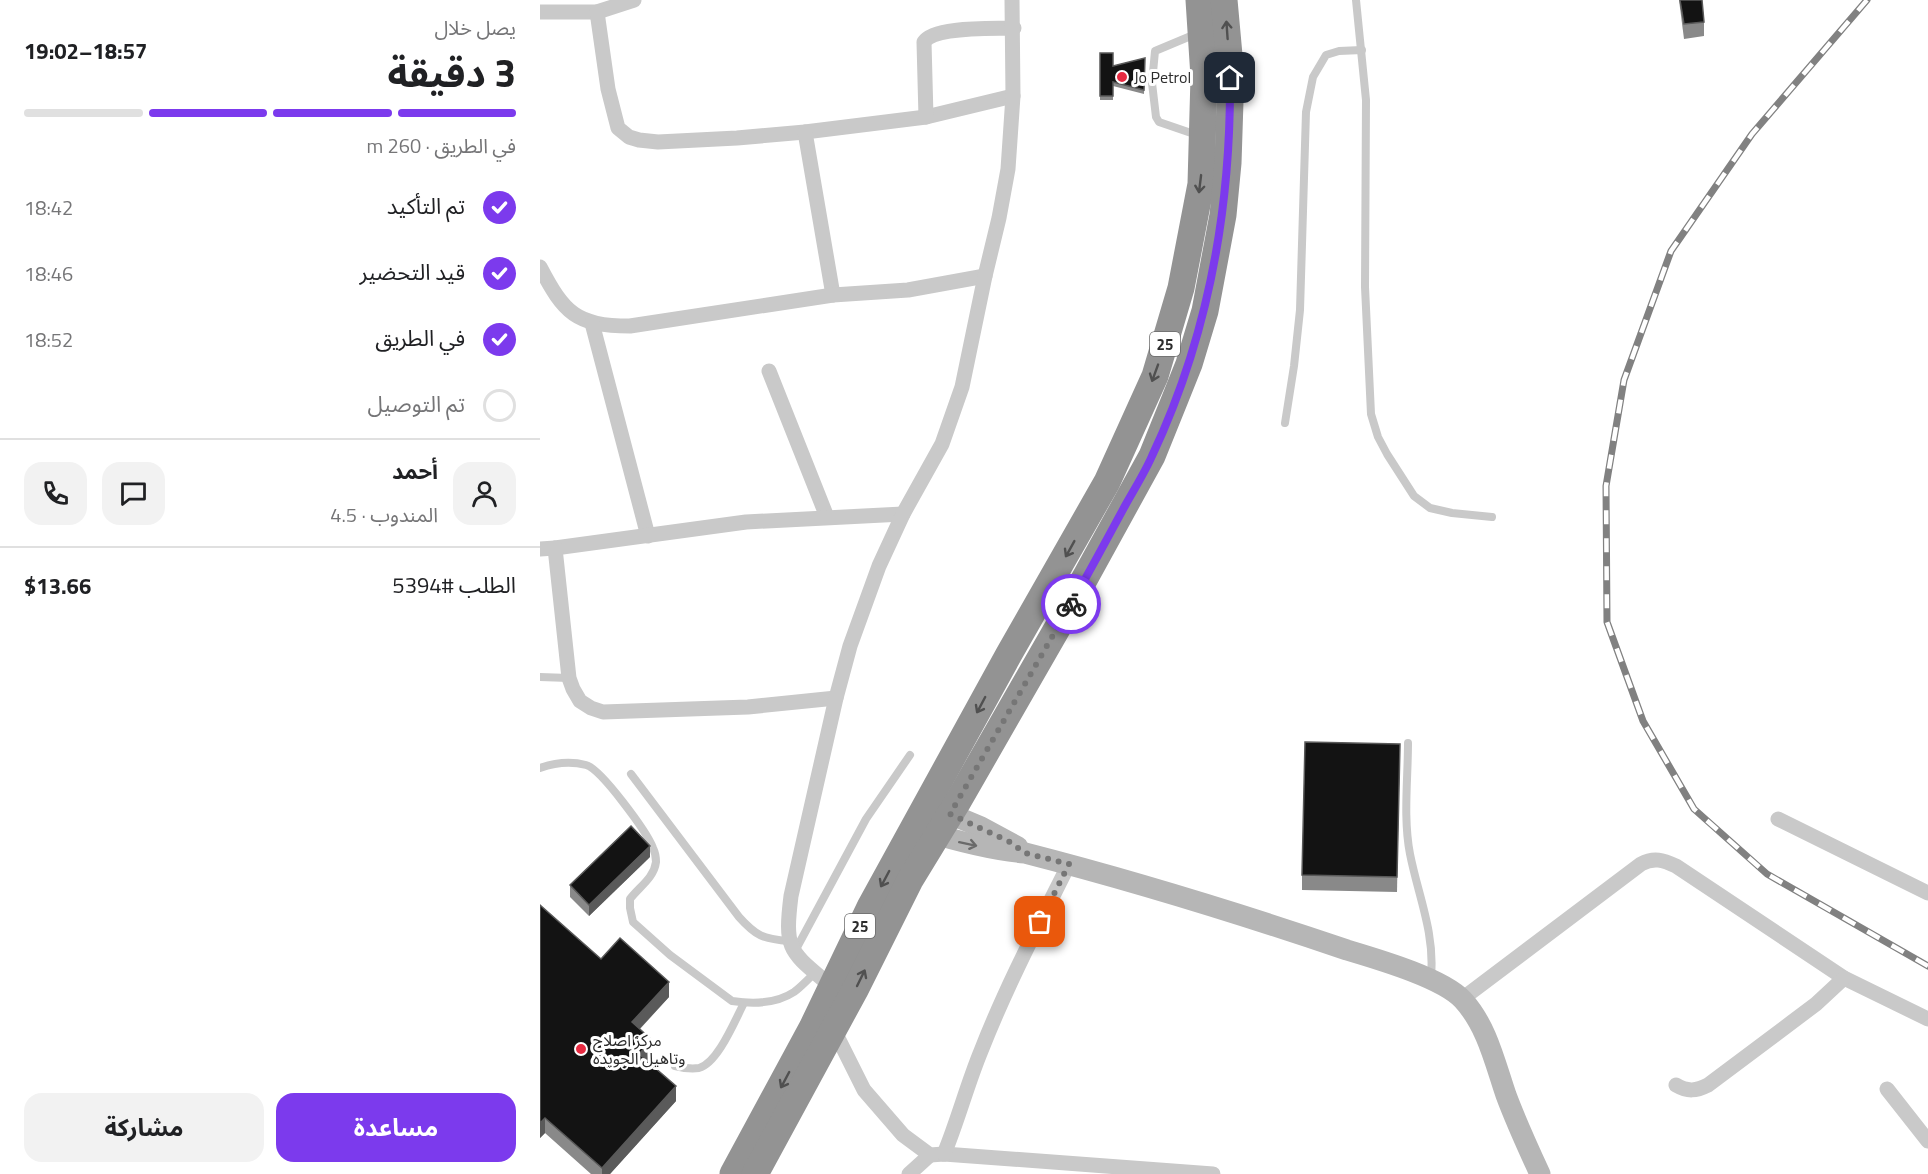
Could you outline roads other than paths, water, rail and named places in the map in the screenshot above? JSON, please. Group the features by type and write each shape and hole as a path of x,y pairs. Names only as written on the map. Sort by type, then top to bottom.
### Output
{"highway":[{"name":"25","path":"755,1174 834,1029 910,880 931,820 1019,635 1107,482 1155,376 1181,288 1201,184 1204,77 1198,0"},
{"name":"25","path":"733,1174 777,1096 824,980 1079,591 1152,456 1189,364 1205,311 1223,215 1228,163 1229,56 1224,0"}],"street":[{"path":"540,12 597,12 634,0"},
{"path":"824,980 791,946 788,927 791,896 850,646 879,566 903,514 942,444 962,387 1008,170 1013,96 1012,0"},
{"path":"597,12 608,89 618,128 628,137 639,141 737,138 805,132 926,117 1013,96"},
{"path":"926,117 924,42 927,38 942,32 1014,28"},
{"path":"805,132 833,295"},
{"path":"540,267 556,296 568,310 592,323 611,326 630,326 833,295 908,290 985,276"},
{"path":"592,323 648,536"},
{"path":"769,371 827,517"},
{"path":"836,698 748,707 603,712 591,708 580,701 569,678 547,548 746,522 903,514"},
{"path":"1778,819 1928,893"},
{"path":"931,820 972,845 1025,853 1131,881 1290,931 1431,980 1462,999 1478,1023 1493,1053 1507,1096 1540,1174"},
{"path":"1462,999 1641,864 1654,860 1666,861 1676,866 1844,978 1928,1019"},
{"path":"909,1174 937,1155 956,1127 981,1049 1023,953 1069,864"},
{"path":"1676,1085 1686,1091 1697,1090 1708,1085 1816,1004 1844,978"},
{"path":"834,1029 864,1090 903,1135 937,1155 1213,1174"},
{"path":"1887,1089 1928,1142"}],"lane":[{"path":"1356,0 1365,100 1365,287 1371,414 1378,437 1414,496 1430,508 1492,517"},
{"path":"1202,31 1155,51 1152,83 1156,117 1159,122 1203,138"},
{"path":"1285,423 1300,310 1306,112 1313,77 1326,56 1339,51 1362,50"},
{"path":"540,677 569,678"},
{"path":"1408,743 1407,830 1410,854 1430,934 1433,958 1431,980"},
{"path":"631,774 752,931 770,940 791,946 866,819 910,755"},
{"path":"540,768 551,764 588,765 600,774 644,831 656,857 650,878 630,899 633,922 696,975 732,1001 744,1003 771,1001 824,980"},
{"path":"675,1066 701,1067 722,1047 744,1003"}],"railway":[{"path":"1867,0 1752,134 1671,251 1624,380 1606,486 1607,622 1643,721 1694,809 1767,874 1928,966"}],"place":[{"name":"Jo Petrol","path":"1122,77"},
{"name":"مركز اصلاح وتاهيل الجويده","path":"581,1049"}]}
